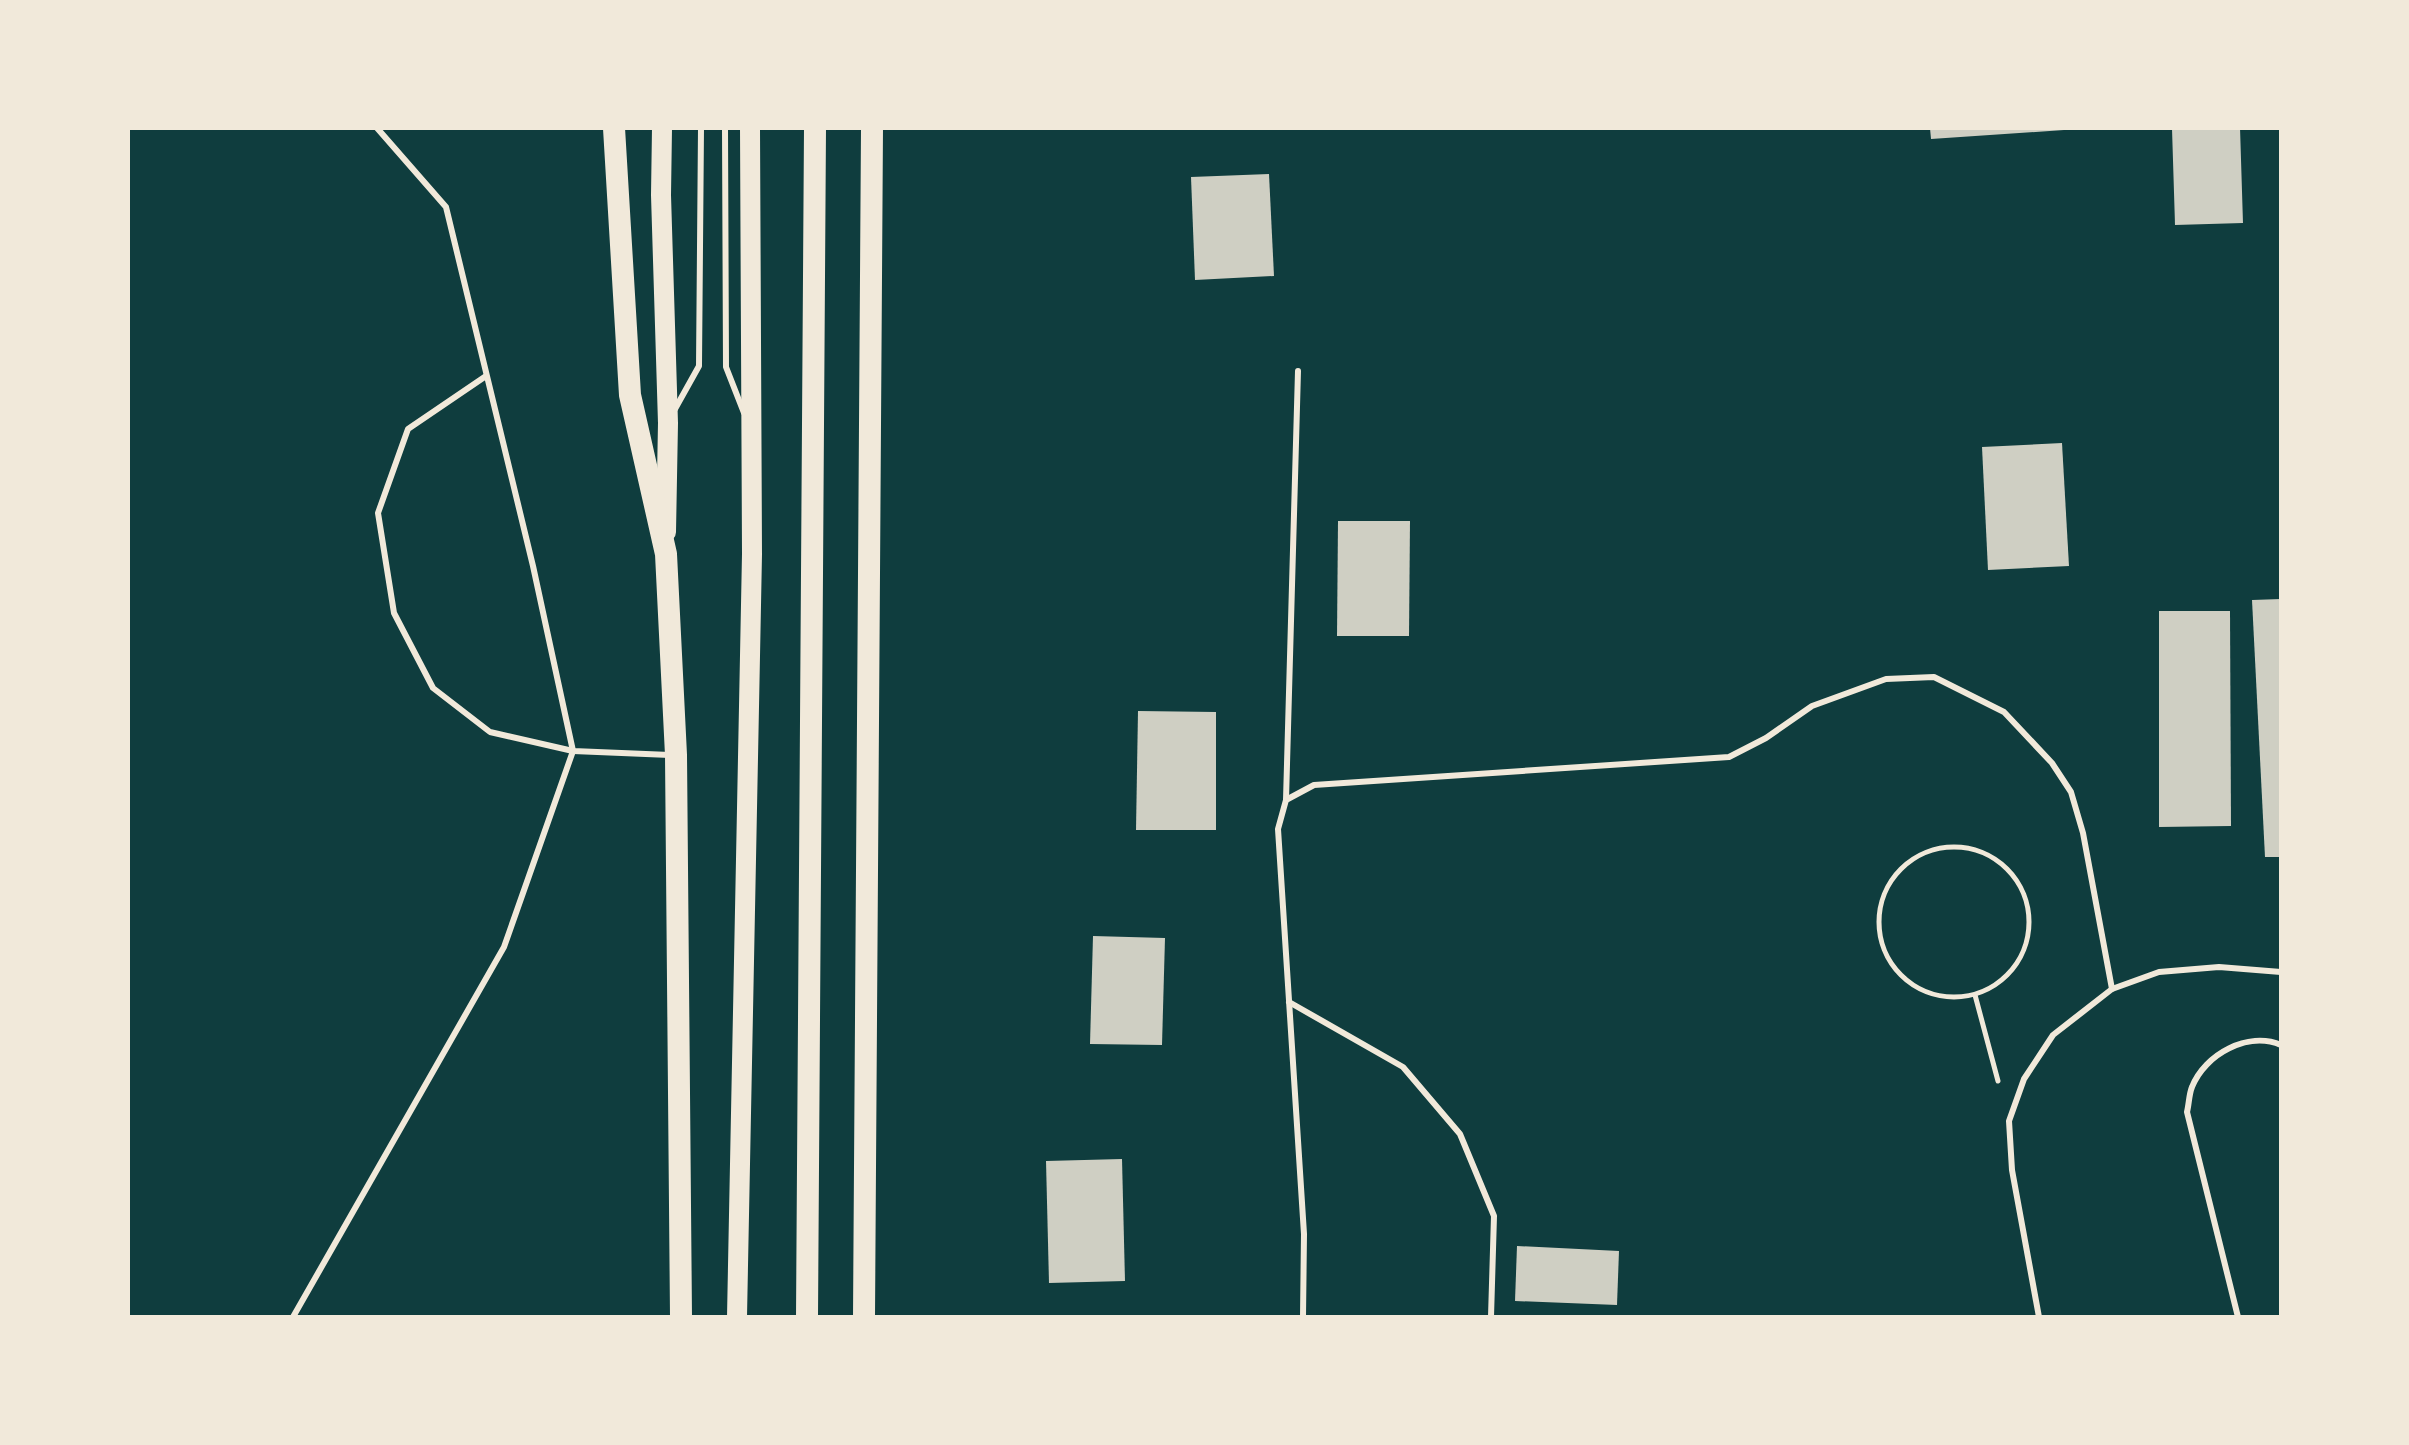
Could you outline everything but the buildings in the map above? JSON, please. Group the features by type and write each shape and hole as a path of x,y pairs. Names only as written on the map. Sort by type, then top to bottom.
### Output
{"highway":[{"path":"614,128 630,395 666,554 676,755 681,1317"},
{"path":"807,1317 815,128"},
{"path":"864,1317 872,128"}],"main road":[{"path":"662,128 668,423 666,554"},
{"path":"737,1317 751,570 750,128"}],"lane":[{"path":"293,1317 504,947 573,751 533,566 446,207 377,128"},
{"path":"668,423 699,366 701,128"},
{"path":"725,128 726,367 751,430"},
{"path":"1298,371 1286,800 1278,829 1304,1234 1303,1317"},
{"path":"486,376 408,429 378,513 394,613 433,688 490,732 573,751 676,755"},
{"path":"1286,800 1314,785 1729,757 1766,738 1812,706 1886,679 1934,677 2004,712 2052,763 2071,792 2083,833 2112,989"},
{"path":"2039,1317 2012,1170 2009,1121 2024,1079 2053,1035 2112,989 2159,972 2219,967 2281,972"},
{"path":"1289,1002 1403,1067 1460,1134 1494,1216 1491,1317"},
{"path":"2238,1317 2187,1112 2192,1087 2203,1067 2222,1051 2245,1042 2271,1040 2281,1045"}],"path":[{"path":"1949,845 1986,853 2006,865 2021,886 2031,909 2029,933 2019,961 2005,978 1974,994 1941,996 1918,988 1901,977 1888,962 1879,935 1877,917 1882,896 1892,878 1910,861 1949,845"},
{"path":"1974,994 2009,1121"}]}
